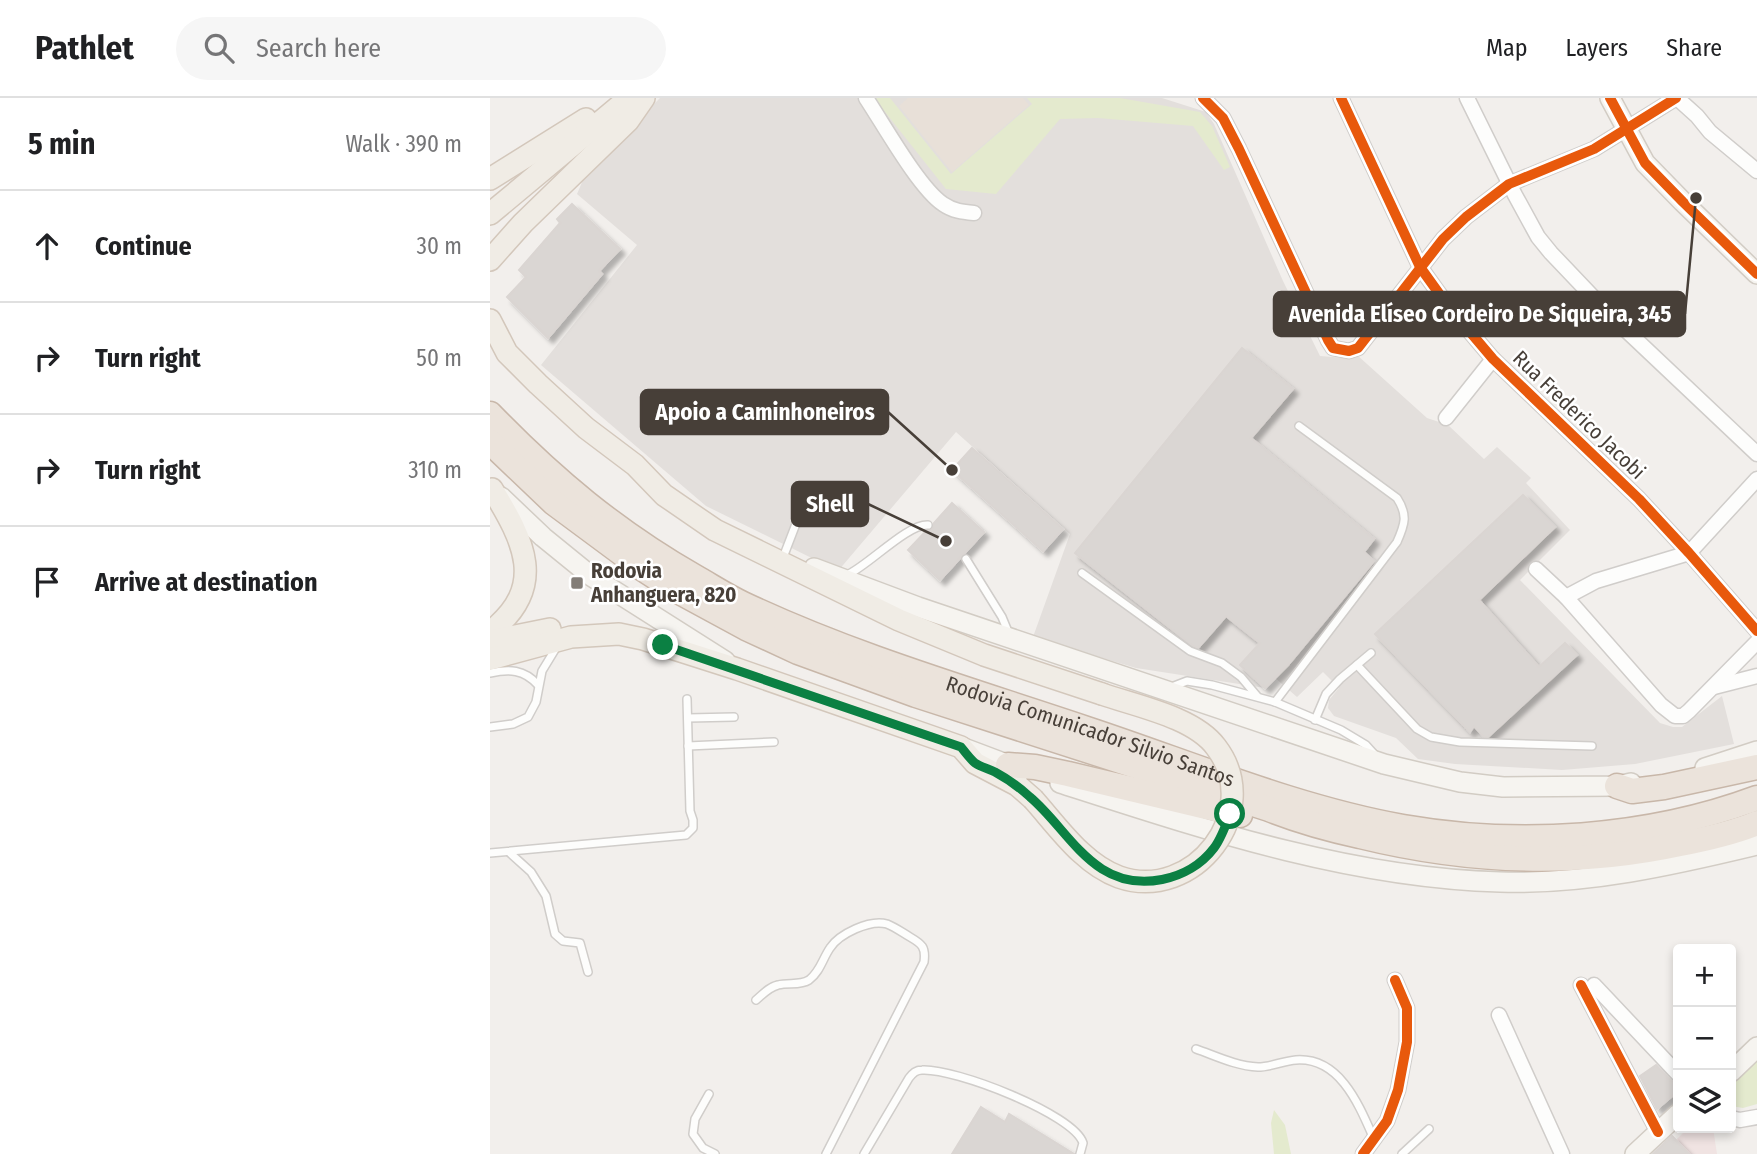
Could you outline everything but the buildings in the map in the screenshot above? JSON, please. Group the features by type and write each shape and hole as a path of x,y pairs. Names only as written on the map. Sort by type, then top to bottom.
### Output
{"highway":[{"name":"Rodovia Comunicador Silvio Santos","path":"490,415 562,485 622,531 740,603 866,655 1300,800 1401,827 1453,834 1568,838 1725,810 1757,798"},
{"name":"Rodovia Comunicador Silvio Santos","path":"490,442 554,503 643,569 674,589 798,652 916,695 1269,809 1300,822 1411,849 1487,858 1566,860 1640,853 1757,823"},
{"path":"1008,765 1057,771 1267,821 1300,822"},
{"path":"1617,786 1632,790 1664,787 1757,766"}],"main road":[{"path":"490,179 615,113 638,110 644,98"},
{"path":"1610,98 1646,163 1658,178 1757,274"},
{"path":"490,214 615,113"},
{"path":"491,257 615,113"},
{"path":"490,320 507,353"},
{"path":"490,335 586,428 635,466 706,513 784,555 839,579 1384,764 1460,782 1503,787 1617,786 1690,772 1757,751"},
{"path":"635,466 664,495 683,509 748,548 899,620 984,655 1171,717 1201,733 1216,746 1225,762 1232,788 1230,814 1215,847 1200,863 1162,880 1137,881 1120,877 1103,870 1079,850 1017,785 975,763 961,747"},
{"path":"490,632 511,612 519,598 526,567 521,541 491,488"},
{"path":"491,488 543,537 591,576 737,669"},
{"path":"490,641 567,625 613,624 653,635 694,655"},
{"path":"490,659 571,637 619,635 643,639 737,669 1008,765 1217,833 1279,849 1444,879 1502,883 1580,878 1658,869 1757,845"},
{"path":"1736,1054 1757,1035"},
{"path":"1733,1070 1757,1047"},
{"path":"1635,1154 1673,1118"}],"street":[{"path":"866,98 914,171 936,199 950,208 974,213"},
{"path":"1203,98 1223,118 1328,340 1333,348 1341,350 1358,348 1455,226 1509,184 1594,149 1676,98 1697,116 1710,132 1757,170"},
{"name":"Rua Frederico Jacobi","path":"1341,98 1420,267 1454,314 1493,359 1639,499 1757,631"},
{"path":"1467,98 1538,237 1568,273 1757,454"},
{"path":"1446,418 1493,359"},
{"path":"1566,597 1596,581 1689,552 1757,479"},
{"path":"1536,569 1566,597 1661,705 1678,717 1685,715 1757,642"},
{"path":"1714,687 1757,676"},
{"path":"1363,1154 1387,1121 1398,1090 1407,1042 1407,1008 1395,980"},
{"path":"1658,1132 1588,985 1674,1070"},
{"path":"1499,1015 1562,1154"},
{"path":"1736,1119 1757,1117"}],"lane":[{"path":"1275,702 1397,542 1405,522 1405,510 1396,498 1299,426"},
{"path":"784,555 800,516"},
{"path":"839,579 859,570 911,530 928,525"},
{"path":"966,559 1002,617 1010,638"},
{"path":"1082,573 1189,651 1222,663 1241,677 1258,697"},
{"path":"490,727 513,724 528,717 536,702 538,685 548,658 571,637"},
{"path":"1315,720 1326,694 1371,653"},
{"path":"1357,665 1417,729 1431,737 1460,742 1592,746"},
{"path":"490,673 517,671 531,677 538,685"},
{"path":"1163,691 1187,681 1275,702 1341,730 1366,745 1384,764"},
{"path":"490,853 686,835 693,828 690,811 687,699"},
{"path":"688,718 734,717"},
{"path":"688,746 774,742"},
{"path":"510,853 531,872 546,896 555,934 563,941 580,943 589,972"},
{"path":"756,1000 778,985 809,980 835,942 867,926 888,924 923,944 926,952 924,962 826,1154"},
{"path":"1196,1049 1237,1064 1260,1067 1296,1060 1321,1064 1333,1070 1363,1115 1375,1140"},
{"path":"864,1154 909,1078 913,1073 922,1070 981,1082 1023,1100 1077,1132 1083,1143 1080,1154"},
{"path":"709,1094 695,1119 693,1134 703,1148 715,1154"},
{"path":"1402,1154 1429,1129"}],"shaded area":[{"path":"660,98 1162,98 1206,112 1214,124 1283,281 1320,356 1345,358 1357,355 1427,418 1448,425 1484,459 1497,447 1531,478 1526,483 1570,530 1520,580 1660,723 1682,727 1722,696 1734,744 1635,764 1562,770 1455,764 1418,759 1396,738 1334,716 1328,708 1329,700 1339,688 1323,672 1297,697 1274,677 1265,688 1136,668 1033,637 1070,534 956,432 838,571 706,506 541,365 637,245 577,194 586,173"},
{"path":"908,98 1023,98 1029,105 952,172 899,106"},
{"path":"1683,1133 1714,1133 1717,1154 1689,1154 1676,1140"}],"green space":[{"path":"874,98 890,98 951,174 1032,104 1027,98 1120,98 1200,112 1212,126 1230,167 1224,170 1193,126 1098,118 1060,119 996,194 946,189"},
{"path":"1757,1055 1757,1104 1736,1107 1736,1075"},
{"path":"1274,1110 1285,1125 1291,1154 1274,1154 1271,1123"}],"cycle path":[{"path":"1203,98 1223,118 1328,340 1333,348 1349,351 1358,348 1443,239 1466,217 1509,184 1594,149 1676,98"},
{"path":"1341,98 1420,267 1448,306 1493,359 1639,499 1757,631"},
{"path":"1610,98 1645,163 1757,274"},
{"path":"1363,1154 1387,1121 1398,1090 1407,1042 1407,1008 1395,980"},
{"path":"1581,985 1658,1132"}],"place":[{"name":"Avenida Elíseo Cordeiro De Siqueira, 345","path":"1696,198"},
{"name":"Apoio a Caminhoneiros","path":"952,470"},
{"name":"Shell","path":"946,541"},
{"name":"Rodovia Anhanguera, 820","path":"577,583"}],"route":[{"path":"663,645 961,747 975,763 1017,785 1079,850 1103,870 1120,877 1137,881 1162,880 1200,863 1215,847 1230,814"}]}
